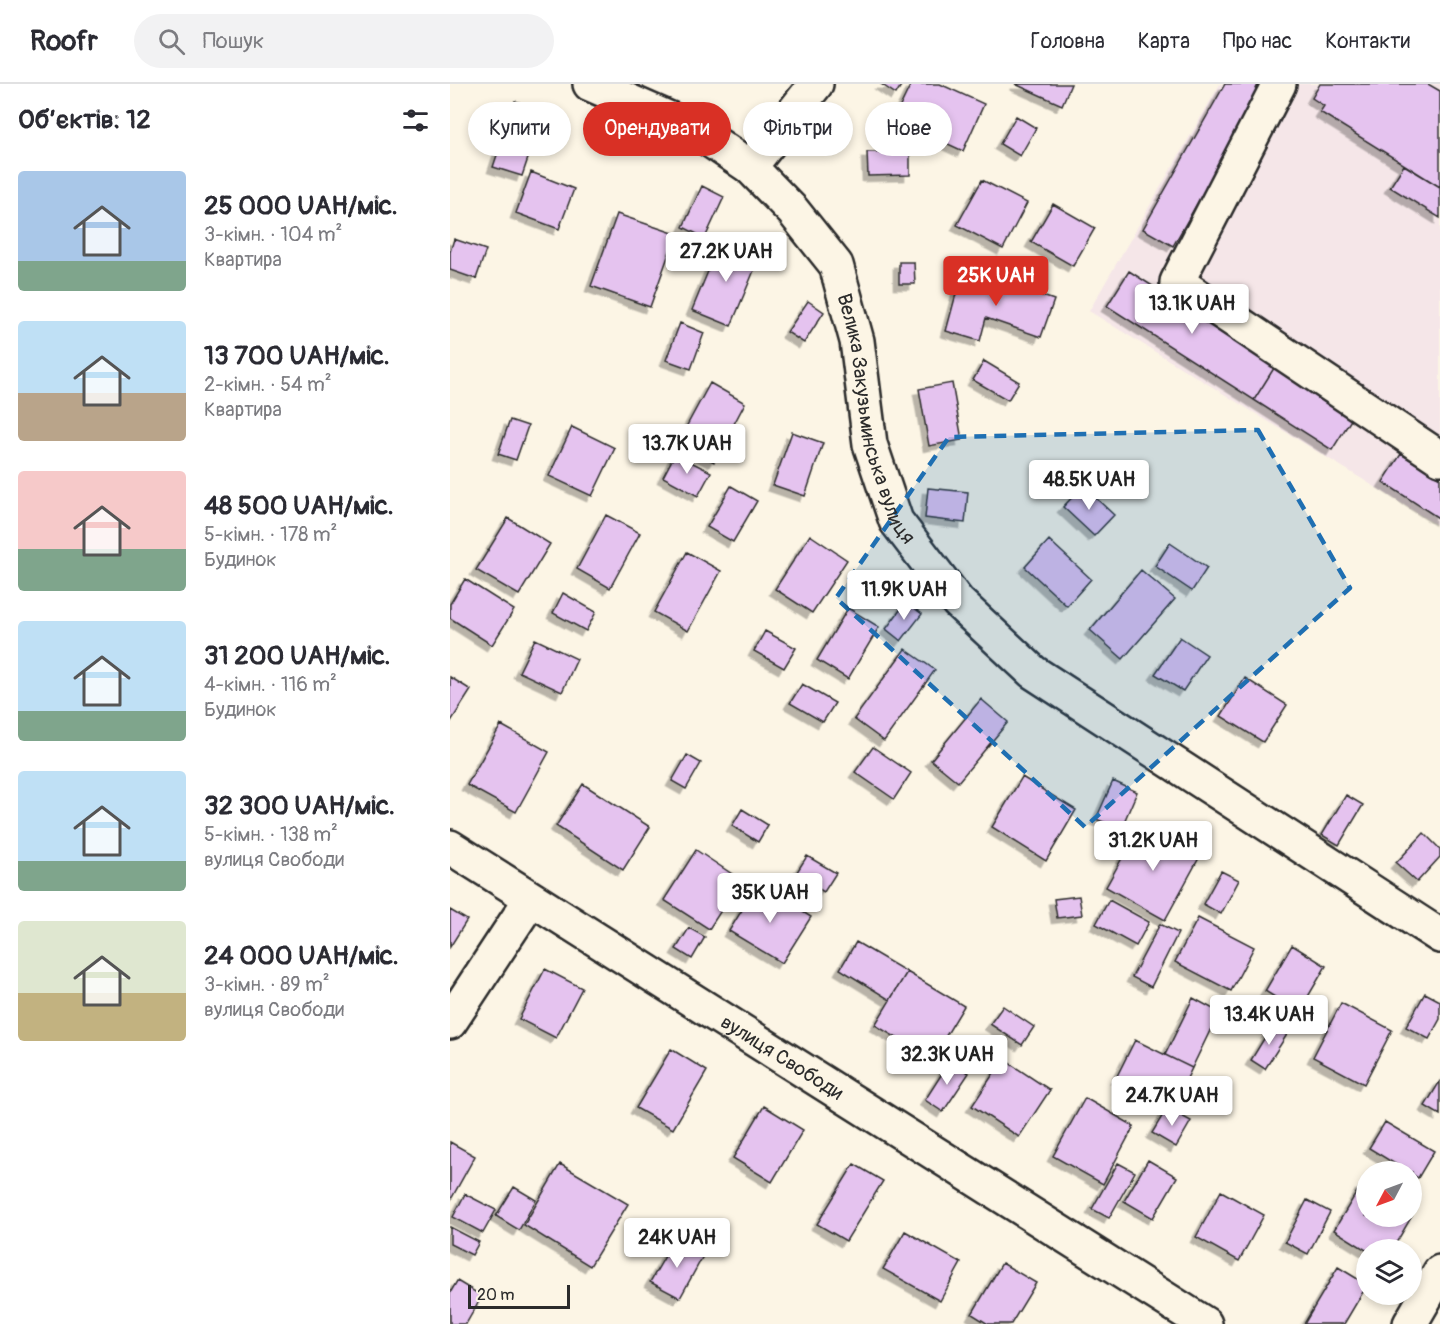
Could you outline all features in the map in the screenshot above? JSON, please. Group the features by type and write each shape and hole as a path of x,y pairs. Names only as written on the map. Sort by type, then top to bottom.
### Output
{"street":[{"name":"Велика Закузьминська вулиця","path":"590,84 695,130 750,167 793,211 836,265 857,341 870,444 896,521 958,602 1033,672 1440,936"},
{"path":"750,167 816,84"},
{"path":"1279,84 1177,282 1440,458"},
{"name":"вулиця Свободи","path":"450,847 1205,1324"},
{"path":"450,1022 531,899"},
{"path":"1410,1324 1440,1272"}],"highlighted area":[{"path":"1258,430 1350,588 1085,827 836,598 949,437"}],"shaded area":[{"path":"1220,84 1440,84 1440,527 1089,311"}],"building":[{"path":"881,84 902,84 896,94"},
{"path":"911,84 940,84 984,104 963,151 952,146 952,102 902,102"},
{"path":"1015,84 1071,84 1062,105"},
{"path":"1225,84 1265,84 1173,246 1143,229"},
{"path":"1320,84 1428,84 1440,91 1440,187 1320,112 1324,106 1312,98"},
{"path":"1016,116 1036,128 1020,156 1000,144"},
{"path":"497,156 529,156 522,176 493,167"},
{"path":"867,156 910,156 910,175 868,176"},
{"path":"1404,165 1440,187 1440,218 1390,187"},
{"path":"531,172 574,189 559,229 516,213"},
{"path":"982,180 1027,203 1003,249 957,225"},
{"path":"702,186 724,197 705,238 683,227"},
{"path":"1053,204 1095,228 1073,266 1031,242"},
{"path":"617,214 676,234 650,307 591,286"},
{"path":"454,239 486,250 476,279 450,270 450,252"},
{"path":"721,240 760,256 731,326 692,310"},
{"path":"899,262 914,262 915,284 899,284"},
{"path":"963,268 1054,300 1041,337 986,318 980,341 946,331"},
{"path":"1129,271 1276,365 1254,400 1107,306"},
{"path":"808,301 824,312 804,343 787,332"},
{"path":"680,323 704,333 691,369 666,360"},
{"path":"984,361 1019,382 1008,400 973,380"},
{"path":"1276,365 1354,415 1332,450 1254,400"},
{"path":"710,383 745,403 714,462 678,442"},
{"path":"952,383 962,440 929,446 919,389"},
{"path":"510,420 528,426 516,460 498,454"},
{"path":"572,427 615,448 592,496 549,476"},
{"path":"792,432 823,443 805,496 773,485"},
{"path":"675,454 711,472 698,496 663,477"},
{"path":"1401,454 1440,478 1440,519 1383,482"},
{"path":"731,486 757,501 733,542 707,527"},
{"path":"1083,486 1114,515 1094,536 1063,507"},
{"path":"928,488 968,492 965,523 925,518"},
{"path":"606,515 640,533 610,588 577,569"},
{"path":"508,518 550,544 519,595 476,570"},
{"path":"810,535 847,560 812,613 775,589"},
{"path":"1049,540 1091,579 1067,606 1025,567"},
{"path":"1170,543 1207,568 1192,591 1155,566"},
{"path":"687,552 721,571 688,631 654,612"},
{"path":"1141,570 1175,599 1123,659 1090,630"},
{"path":"465,579 514,610 492,645 450,618 450,604"},
{"path":"563,593 596,612 586,631 553,613"},
{"path":"906,602 922,614 901,641 886,629"},
{"path":"848,608 879,627 848,679 817,660"},
{"path":"765,631 796,648 784,668 754,651"},
{"path":"1180,637 1207,655 1183,691 1155,674"},
{"path":"535,639 577,659 562,692 519,672"},
{"path":"905,649 935,670 884,741 854,719"},
{"path":"450,677 471,690 450,723"},
{"path":"1245,678 1287,705 1263,742 1221,716"},
{"path":"802,684 835,703 823,722 790,703"},
{"path":"981,699 1008,722 958,782 931,760"},
{"path":"501,725 549,752 516,812 467,785"},
{"path":"873,747 911,773 894,799 855,772"},
{"path":"687,755 701,763 686,789 672,781"},
{"path":"1022,777 1076,810 1046,861 992,827"},
{"path":"1113,781 1137,792 1121,829 1096,819"},
{"path":"583,784 650,827 623,870 556,826"},
{"path":"1346,795 1363,805 1339,845 1322,835"},
{"path":"742,809 768,825 758,842 732,826"},
{"path":"1141,824 1200,856 1165,920 1106,887"},
{"path":"1424,833 1440,849 1440,857 1417,882 1396,863"},
{"path":"696,850 741,880 709,929 664,900"},
{"path":"807,856 836,873 824,892 795,875"},
{"path":"1221,871 1239,880 1221,914 1203,904"},
{"path":"758,884 811,917 782,963 729,931"},
{"path":"1079,896 1082,915 1057,918 1054,899"},
{"path":"1109,900 1149,922 1136,946 1096,924"},
{"path":"450,910 467,920 450,947"},
{"path":"1198,918 1254,947 1231,991 1175,962"},
{"path":"1160,924 1178,933 1151,987 1132,977"},
{"path":"689,928 705,937 692,959 676,949"},
{"path":"856,942 907,972 890,1000 840,969"},
{"path":"1292,945 1326,966 1299,1012 1265,991"},
{"path":"545,969 582,988 556,1038 519,1019"},
{"path":"907,972 964,1006 932,1059 875,1025"},
{"path":"1425,993 1440,1001 1440,1019 1429,1039 1406,1027"},
{"path":"1193,998 1219,1012 1192,1068 1165,1055"},
{"path":"1341,1003 1392,1030 1364,1084 1313,1057"},
{"path":"1003,1006 1034,1027 1022,1045 990,1024"},
{"path":"1273,1024 1288,1033 1265,1069 1251,1060"},
{"path":"1135,1040 1192,1068 1173,1107 1116,1078"},
{"path":"671,1049 707,1071 673,1129 636,1108"},
{"path":"1003,1059 1050,1090 1019,1137 972,1106"},
{"path":"950,1061 969,1073 943,1112 925,1100"},
{"path":"1440,1081 1440,1115 1425,1106"},
{"path":"1085,1098 1134,1126 1103,1184 1053,1156"},
{"path":"764,1106 803,1130 772,1182 733,1158"},
{"path":"1167,1108 1191,1121 1176,1147 1152,1133"},
{"path":"1385,1122 1434,1151 1422,1171 1422,1161 1390,1161 1369,1148"},
{"path":"450,1142 475,1156 450,1201"},
{"path":"1148,1160 1177,1177 1153,1218 1124,1201"},
{"path":"1118,1163 1135,1172 1109,1218 1092,1209"},
{"path":"560,1164 628,1204 590,1266 524,1225"},
{"path":"854,1164 883,1181 846,1241 817,1224"},
{"path":"514,1187 536,1200 519,1230 496,1216"},
{"path":"1221,1191 1264,1215 1239,1261 1196,1237"},
{"path":"1356,1193 1356,1227 1406,1227 1398,1239 1356,1239 1356,1244 1334,1230"},
{"path":"465,1194 496,1210 483,1233 453,1217"},
{"path":"1307,1200 1330,1212 1308,1254 1285,1242"},
{"path":"450,1227 479,1242 472,1255 450,1244"},
{"path":"905,1231 961,1263 940,1301 883,1269"},
{"path":"675,1239 703,1256 680,1298 650,1282"},
{"path":"1002,1263 1036,1283 1011,1324 988,1324 972,1314"},
{"path":"1338,1267 1356,1278 1356,1304 1344,1324 1304,1324"},
{"path":"457,1281 482,1296 466,1324 450,1324 450,1293"}]}
